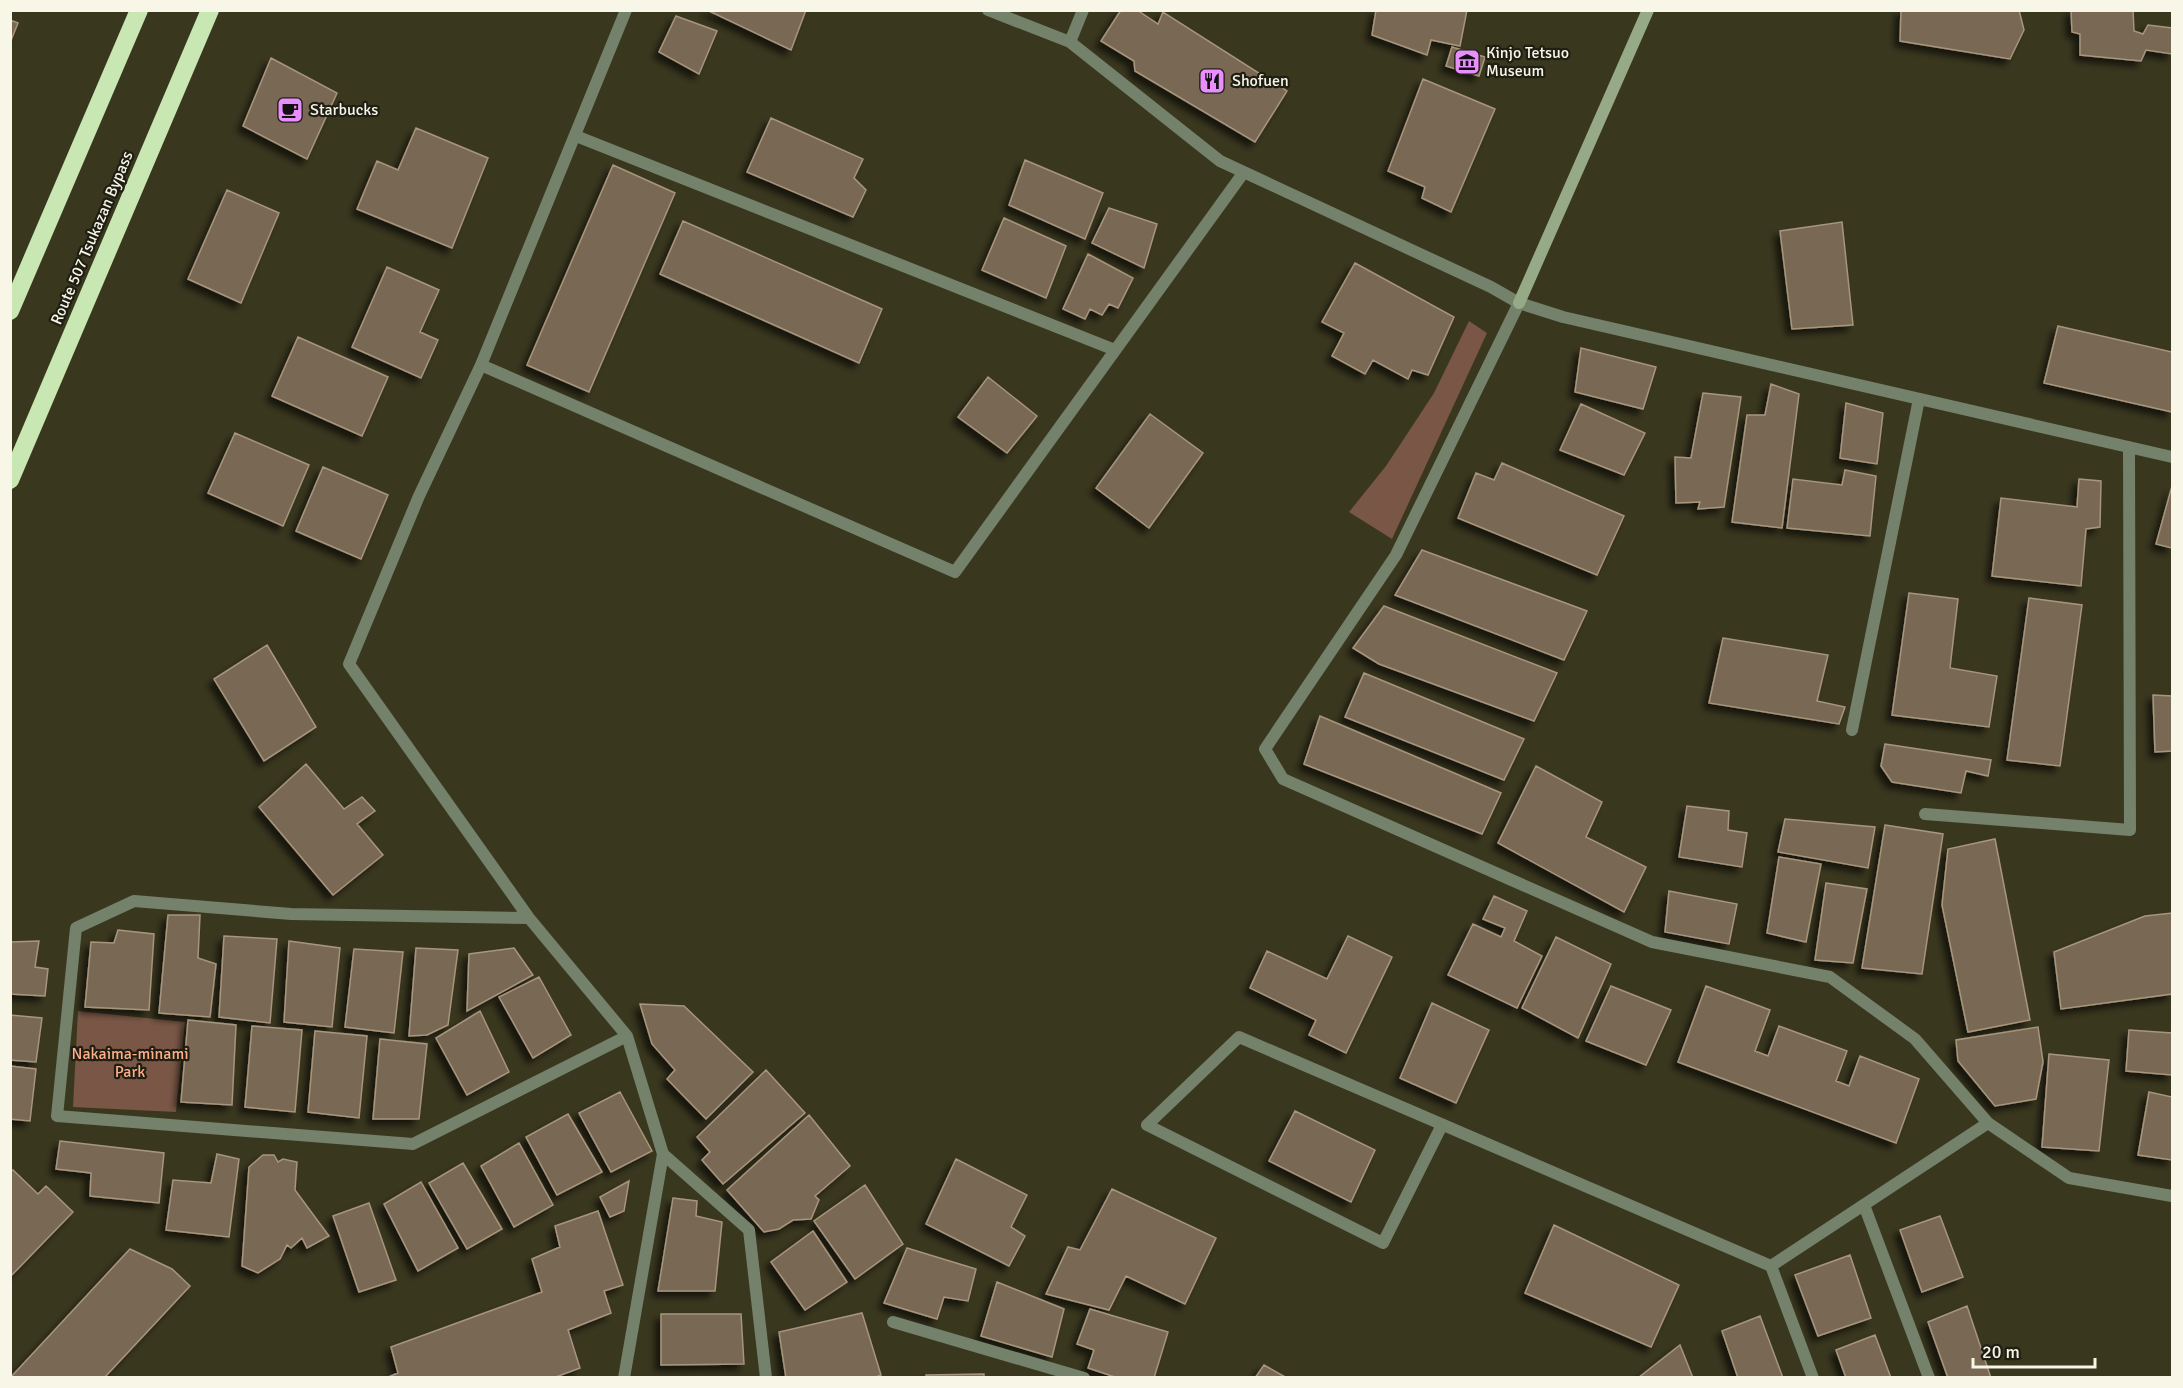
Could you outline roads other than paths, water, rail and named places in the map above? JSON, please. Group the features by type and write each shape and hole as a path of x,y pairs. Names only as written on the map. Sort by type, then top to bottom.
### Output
{"highway":[{"path":"10,311 139,10"},
{"name":"Route 507 Tsukazan Bypass","path":"10,480 210,10"}],"street":[{"path":"624,1377 663,1154 627,1036 530,918 349,664 419,495 481,365 626,10"},
{"path":"988,10 1070,42 1220,161 1491,287 1519,303 1563,317 2172,457"},
{"path":"1070,42 1083,10"},
{"path":"1648,10 1519,303 1396,555 1265,749 1283,779 1652,942 1830,977 1915,1039 1988,1123 2069,1178 2172,1196"},
{"path":"576,136 1115,350"},
{"path":"481,365 955,572 1245,172"},
{"path":"1852,730 1919,399"},
{"path":"1925,814 2130,830 2129,447"},
{"path":"530,918 291,914 134,901 76,928 57,1116 413,1144 627,1036"},
{"path":"1442,1125 1383,1243 1147,1125 1239,1037 1771,1266 1813,1377"},
{"path":"1771,1266 1988,1123"},
{"path":"663,1154 749,1230 766,1377"},
{"path":"1864,1205 1929,1377"},
{"path":"893,1322 1084,1377"}],"place":[{"name":"Kinjo Tetsuo Museum","path":"1467,62"},
{"name":"Shofuen","path":"1212,81"},
{"name":"Starbucks","path":"290,110"}],"park label":[{"name":"Nakaima-minami Park","path":"130,1063"}]}
